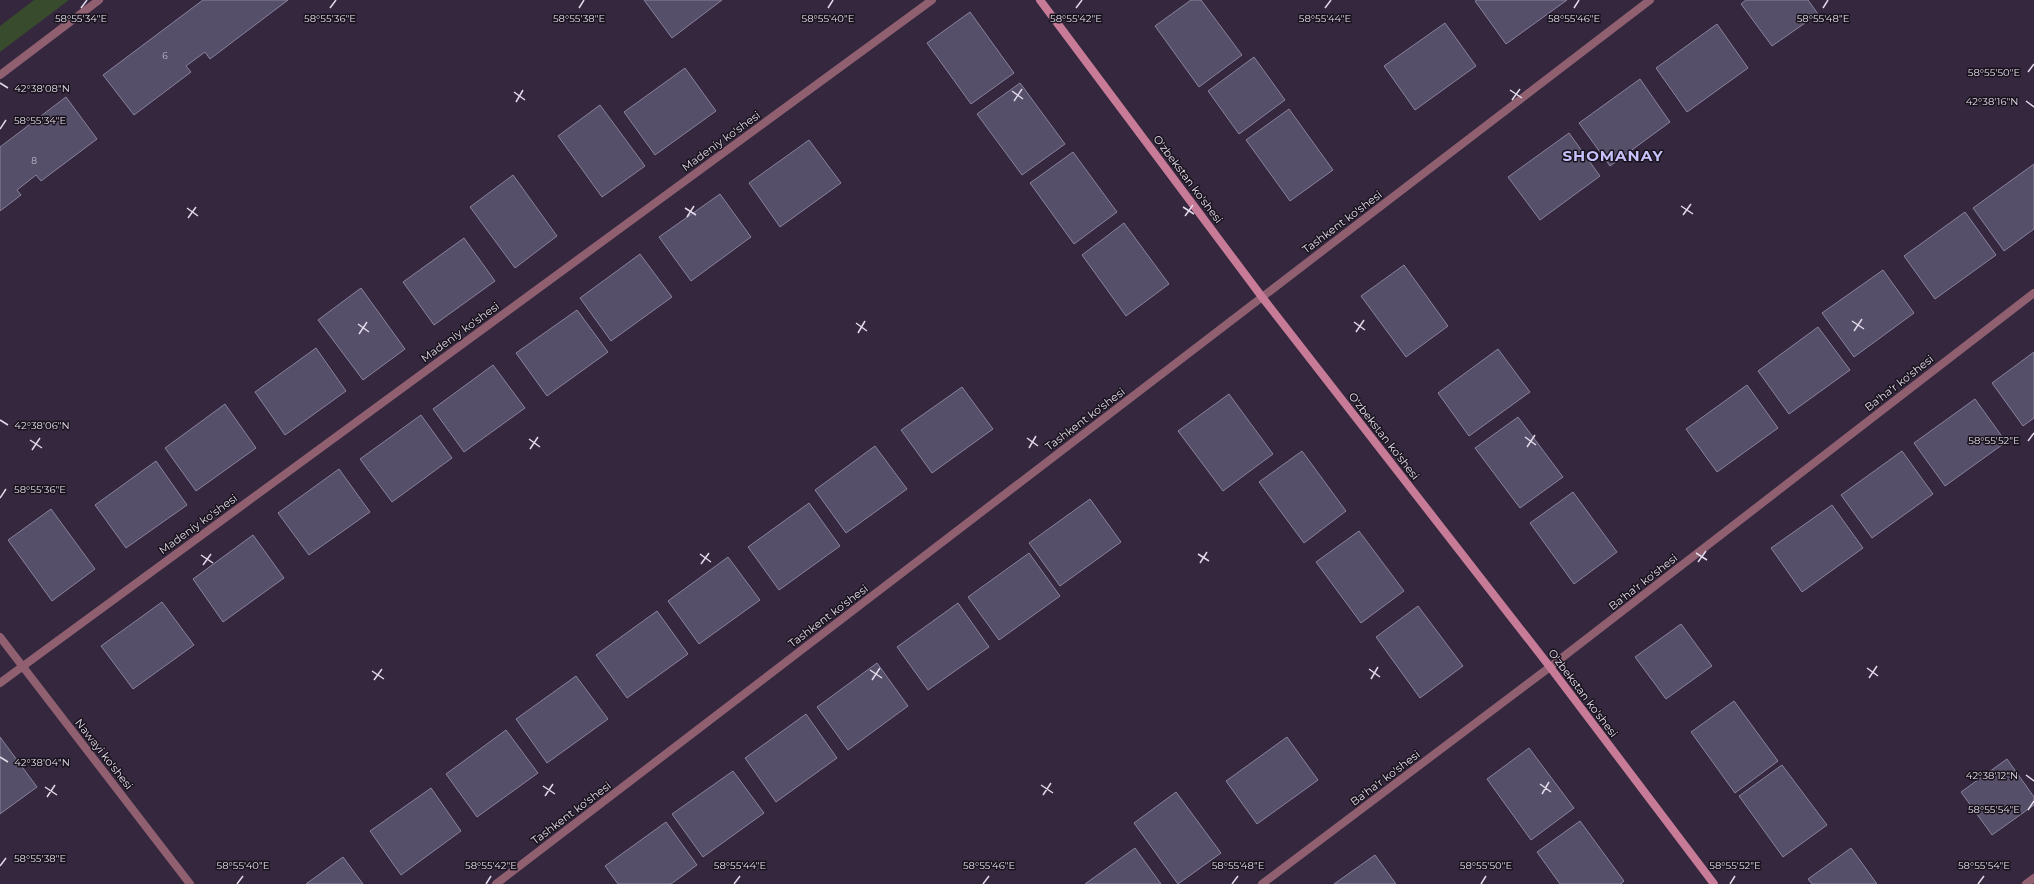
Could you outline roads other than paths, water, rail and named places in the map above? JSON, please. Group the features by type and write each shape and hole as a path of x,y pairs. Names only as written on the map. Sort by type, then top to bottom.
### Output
{"main road":[{"name":"O'zbekstan ko'shesi","path":"1040,0 1262,297 1550,667 1714,884"}],"street":[{"path":"0,75 99,0"},
{"name":"Madeniy ko'shesi","path":"0,683 932,0"},
{"name":"Tashkent ko'shesi","path":"496,884 1650,0"},
{"name":"Ba'ha'r ko'shesi","path":"1262,884 1550,667 2034,293"},
{"name":"Nawayi ko'shesi","path":"0,637 190,884"},
{"path":"2026,884 2034,878"}],"district":[{"name":"SHOMANAY","path":"1613,156"}]}
